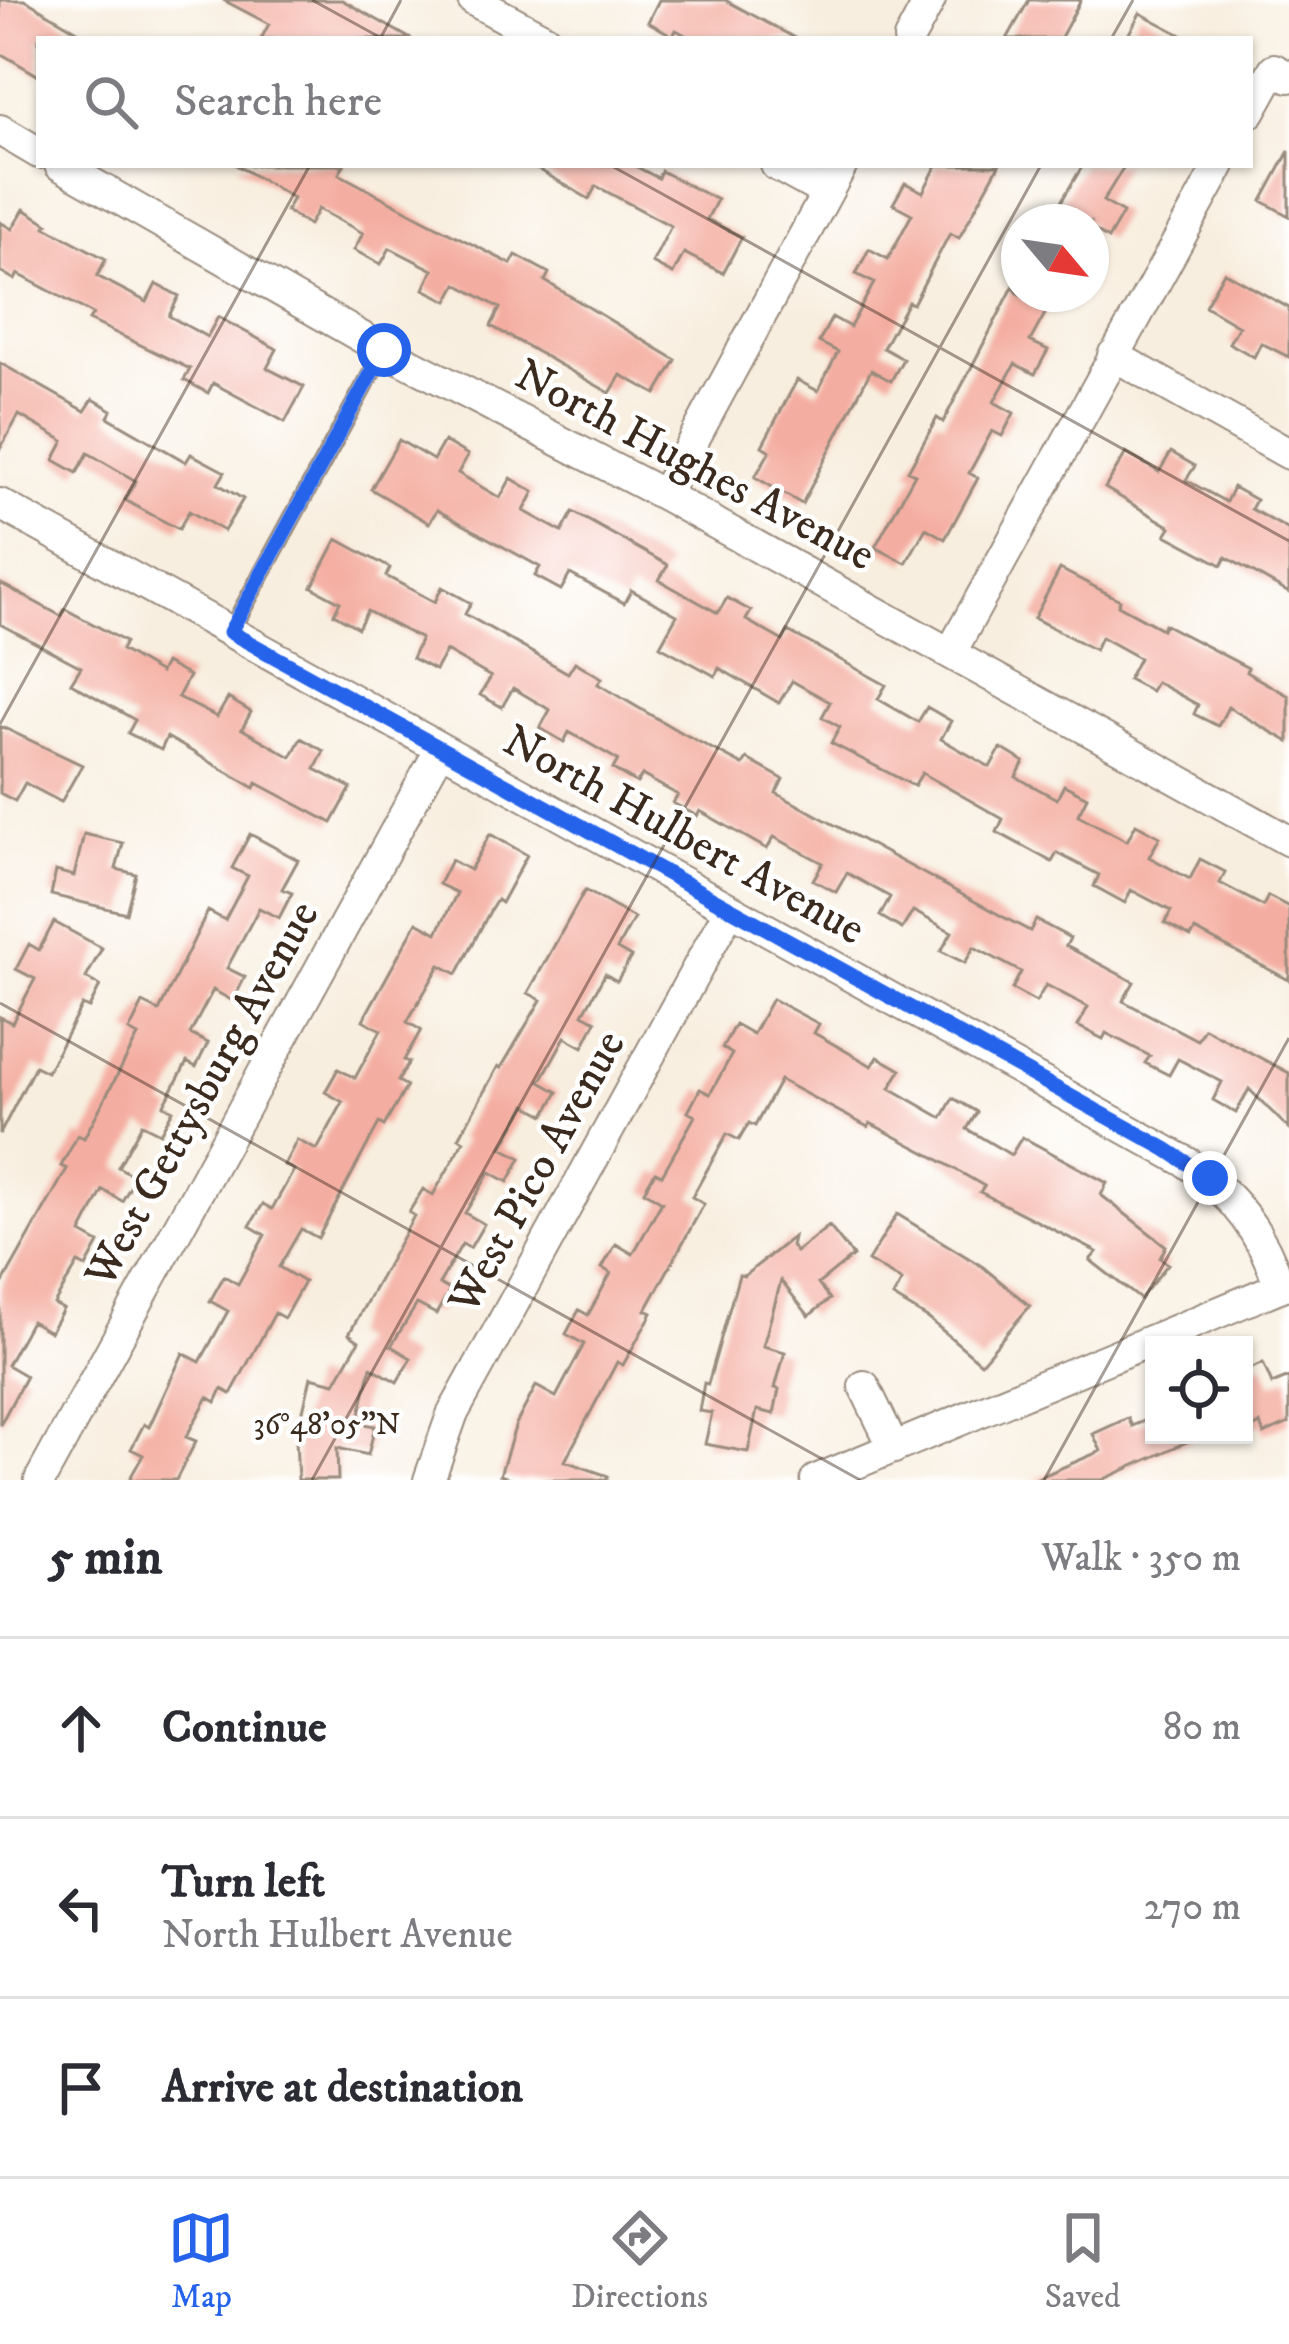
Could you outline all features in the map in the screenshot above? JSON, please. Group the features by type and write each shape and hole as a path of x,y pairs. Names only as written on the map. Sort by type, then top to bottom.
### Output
{"street":[{"path":"473,0 539,36"},
{"path":"911,36 930,0"},
{"path":"1253,108 1282,73"},
{"path":"0,130 36,151"},
{"name":"North Hughes Avenue","path":"65,168 384,350 664,494 1289,841"},
{"path":"781,168 827,193"},
{"path":"664,494 840,168"},
{"path":"951,652 1218,168"},
{"path":"1113,355 1289,454"},
{"name":"North Hulbert Avenue","path":"0,504 1188,1163 1231,1198 1269,1251 1285,1285"},
{"name":"West Gettysburg Avenue","path":"40,1480 440,750"},
{"name":"West Pico Avenue","path":"429,1480 452,1415 730,909"},
{"path":"816,1480 1285,1285"},
{"path":"864,1386 894,1448"}],"lane":[{"path":"230,632 384,350"}],"building":[{"path":"0,0 25,0 86,36 36,36 36,74 0,53"},
{"path":"223,0 342,0 406,36 263,36 269,24"},
{"path":"659,0 725,0 791,36 687,36 676,30 673,36 648,22"},
{"path":"1029,0 1081,0 1062,36 1009,36"},
{"path":"1140,13 1183,36 1128,36"},
{"path":"1289,151 1289,216 1262,201"},
{"path":"241,168 342,168 339,174 511,264 516,255 549,273 545,281 676,360 656,394 621,375 610,393 491,326 500,308 457,284 448,301 424,289 433,270 390,248 381,264 354,250 363,233 318,209 309,225 286,211 293,198"},
{"path":"536,168 639,168 658,178 661,171 717,200 707,219 742,237 723,273 684,253 673,274 652,263 671,226 596,186 589,199"},
{"path":"935,168 997,168 959,238 950,233 913,304 908,302 883,348 903,359 891,381 871,370 802,504 755,477 770,451 762,446 797,380 818,391 838,352 819,342 832,317 850,327 874,283 856,274 869,249 888,259 912,214 893,204 905,183 923,192"},
{"path":"1081,168 1123,168 1103,201 1108,204 1060,204"},
{"path":"1109,205 1123,213 1109,237"},
{"path":"24,209 46,227 106,259 97,276 147,302 156,284 179,296 169,316 207,337 218,317 277,349 267,368 304,387 285,422 213,383 208,393 184,380 190,369 89,320 93,314 18,274 15,280 0,271 0,222 12,229"},
{"path":"1224,272 1289,308 1289,357 1261,343 1254,357 1229,343 1239,326 1205,306"},
{"path":"1001,310 1046,312 1030,341 1048,350 1035,374 1015,364 994,402 1014,413 1002,436 992,431 969,473 978,478 945,539 926,528 906,563 875,547 915,474 908,471 937,418 943,422"},
{"path":"0,363 85,411 93,399 112,410 108,417 186,462 191,454 225,472 218,484 243,499 224,531 189,511 179,529 125,500 136,481 88,453 77,473 54,460 64,441 19,415 0,449"},
{"path":"399,440 433,460 444,441 468,455 458,473 500,498 511,478 534,492 524,511 562,532 573,512 668,565 659,580 718,613 727,598 751,611 746,620 783,641 788,631 886,685 878,699 918,722 927,707 951,721 941,739 990,767 1001,748 1024,762 1016,777 1057,799 1064,785 1087,797 1078,815 1127,841 1136,824 1160,837 1149,857 1190,879 1200,859 1225,872 1220,883 1263,906 1268,896 1289,907 1289,980 1195,930 1191,937 1165,923 1171,911 1131,890 1125,903 1094,886 1099,875 1057,853 1052,862 997,832 1003,819 922,773 914,786 831,743 840,727 822,717 830,702 792,681 779,703 719,668 715,676 660,646 677,615 631,590 624,603 570,574 561,590 535,576 540,567 437,510 429,523 371,489"},
{"path":"1171,452 1195,466 1186,480 1226,502 1233,487 1256,500 1251,509 1289,530 1289,593 1226,557 1222,565 1166,535 1171,527 1105,488 1126,453 1159,472"},
{"path":"337,539 390,568 386,576 435,602 442,587 471,603 465,614 568,673 575,662 602,678 598,684 673,728 743,765 747,759 783,779 776,793 1007,919 1030,931 1036,920 1070,938 1066,946 1134,982 1123,1001 1197,1040 1204,1028 1289,1073 1289,1129 1249,1089 1236,1113 1213,1100 1222,1082 1178,1059 1169,1075 1145,1063 1150,1056 1106,1033 1103,1039 1078,1026 1088,1007 1046,985 1036,1002 1012,989 1021,972 974,947 965,963 941,951 952,932 913,911 902,929 880,916 890,897 847,873 836,892 813,880 823,863 774,837 767,849 700,811 697,816 673,803 678,795 642,775 637,783 613,769 618,760 569,732 564,742 540,728 550,710 513,688 502,707 480,695 491,677 446,651 435,670 412,658 421,639 367,611 358,628 334,614 340,602 312,587"},
{"path":"1060,569 1120,600 1118,605 1162,629 1164,624 1248,668 1246,672 1289,696 1289,742 1228,707 1218,726 1194,714 1198,705 1156,682 1151,691 1128,679 1139,658 1101,637 1095,650 1034,618"},
{"path":"0,583 61,616 65,609 106,631 125,642 121,650 160,673 165,663 189,676 178,697 217,717 228,698 251,712 242,729 291,757 301,738 324,751 315,769 351,788 332,823 257,783 255,788 167,737 161,750 128,733 135,720 71,683 81,667 0,624"},
{"path":"0,726 82,765 61,802 25,783 15,801 0,793"},
{"path":"84,834 123,843 116,869 136,874 126,913 51,895 56,871 74,876"},
{"path":"250,834 298,860 282,889 292,893 279,918 259,908 227,968 245,977 233,1001 213,990 190,1034 208,1043 196,1067 187,1062 164,1105 173,1110 160,1133 142,1124 118,1167 136,1177 122,1201 103,1190 81,1233 99,1243 86,1267 78,1263 54,1304 63,1309 50,1332 31,1321 7,1365 26,1376 0,1425 0,1288 67,1169 61,1166 78,1135 84,1138 138,1036 129,1031 143,1003 159,1011 208,911 225,920 248,876 232,868"},
{"path":"490,834 527,855 457,974 440,965 407,1022 421,1030 398,1081 407,1086 384,1126 379,1123 318,1238 301,1229 279,1267 304,1282 284,1318 275,1313 231,1394 222,1389 216,1402 208,1397 186,1437 196,1441 176,1480 129,1480 143,1455 131,1449 144,1424 149,1427 183,1353 200,1362 228,1311 210,1301 224,1276 238,1284 265,1235 250,1226 263,1204 272,1209 294,1170 284,1165 297,1140 317,1150 343,1102 325,1092 338,1069 355,1078 381,1030 363,1020 417,922 437,933 457,893 439,884 451,860 470,870"},
{"path":"585,890 634,918 617,949 631,957 617,981 605,974 583,1014 596,1021 583,1047 565,1037 540,1082 558,1092 545,1115 526,1105 502,1148 521,1158 508,1182 490,1172 465,1213 484,1224 470,1248 462,1244 439,1284 450,1290 436,1314 417,1304 391,1346 411,1358 397,1382 371,1367 358,1423 375,1426 368,1455 337,1448 338,1480 298,1480 296,1440 311,1377 335,1383 359,1341 349,1334 414,1216 409,1212 423,1189 433,1195 464,1141 459,1138 498,1066 501,1068 541,1000 528,993"},
{"path":"54,922 102,948 86,978 100,986 89,1008 82,1005 47,1072 35,1066 0,1134 0,1017 12,1023 35,979 16,969 29,944 39,950"},
{"path":"772,999 819,1024 814,1033 872,1066 878,1057 901,1070 890,1088 942,1118 953,1098 977,1112 967,1129 1011,1155 1022,1137 1107,1183 1101,1195 1166,1246 1160,1258 1168,1264 1140,1299 1090,1260 1097,1252 980,1192 984,1186 934,1157 780,1080 755,1126 749,1123 739,1140 727,1134 692,1197 704,1204 646,1310 652,1313 623,1365 617,1362 565,1461 608,1476 607,1480 515,1480 500,1475 516,1424 536,1386 556,1397 584,1344 566,1334 579,1310 588,1315 611,1273 602,1268 616,1244 633,1254 662,1202 644,1191 655,1172 662,1175 695,1116 688,1112 700,1089 710,1094 732,1054 722,1048 735,1024 753,1034"},
{"path":"897,1214 983,1267 1030,1306 981,1363 929,1319 893,1297 902,1281 868,1261"},
{"path":"829,1226 853,1256 818,1284 830,1299 809,1316 781,1281 763,1346 785,1352 774,1414 757,1410 748,1452 705,1444 712,1413 699,1411 704,1383 708,1384 739,1275 744,1276 793,1237 791,1246 796,1252"},
{"path":"1263,1363 1272,1384 1289,1377 1289,1423 1264,1434 1260,1424 1253,1428 1253,1368"},
{"path":"1128,1418 1132,1426 1145,1421 1145,1444 1182,1444 1102,1480 1033,1480 1101,1451 1093,1434"}],"route":[{"path":"384,350 230,632 1166,1149 1210,1178"}]}
